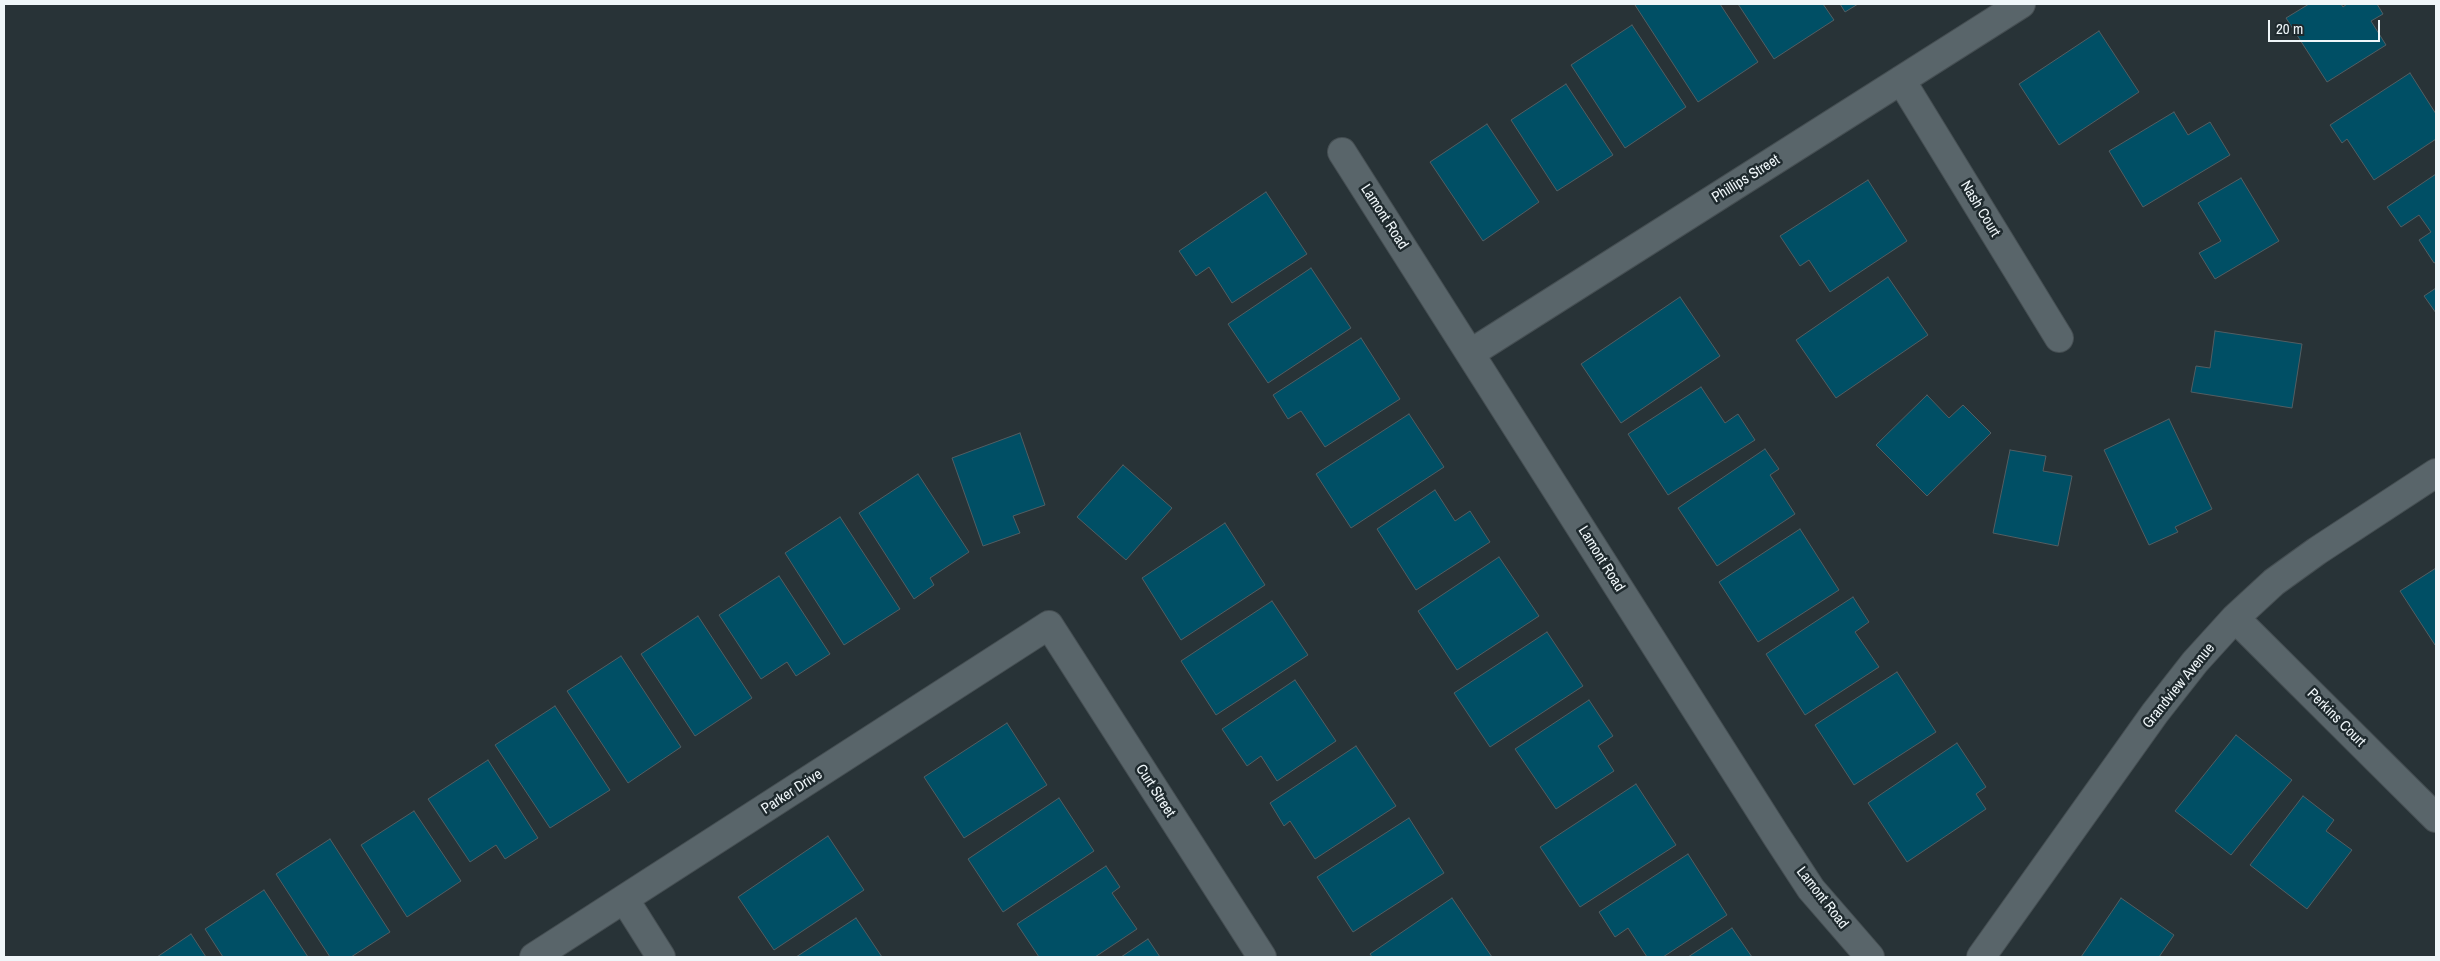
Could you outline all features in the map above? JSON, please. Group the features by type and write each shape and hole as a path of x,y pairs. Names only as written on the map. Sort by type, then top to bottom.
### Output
{"street":[{"name":"Phillips Street","path":"1472,353 2020,4"},
{"name":"Nash Court","path":"1901,80 2059,338"},
{"name":"Lamont Road","path":"1342,152 1472,353 1811,889 1870,957"},
{"name":"Grandview Avenue","path":"1981,957 2155,714 2195,662 2235,618 2274,582 2317,551 2436,473"},
{"name":"Perkins Court","path":"2235,618 2436,818"},
{"name":"Parker Drive","path":"534,957 1049,625"},
{"name":"Curt Street","path":"1049,625 1262,957"},
{"path":"625,900 661,957"}],"building":[{"path":"1720,4 1758,62 1698,102 1635,5"},
{"path":"1738,4 1823,4 1834,20 1774,59"},
{"path":"1840,4 1858,4 1845,12"},
{"path":"2309,4 2341,4 2343,7 2347,4 2377,4 2383,14 2371,21 2386,45 2327,82 2286,18"},
{"path":"1632,25 1686,107 1625,148 1571,65"},
{"path":"2099,31 2139,92 2059,145 2019,84"},
{"path":"2410,73 2436,114 2436,139 2374,180 2347,139 2342,143 2330,125"},
{"path":"1566,84 1613,155 1557,191 1511,120"},
{"path":"2174,112 2188,135 2210,122 2230,155 2143,207 2109,151"},
{"path":"1487,124 1539,202 1483,241 1430,162"},
{"path":"2436,174 2436,262 2434,263 2419,240 2431,232 2419,215 2401,227 2387,207"},
{"path":"2241,178 2279,241 2215,279 2199,253 2221,241 2198,203"},
{"path":"1868,180 1907,241 1830,292 1809,260 1800,266 1780,236"},
{"path":"1266,192 1307,254 1232,303 1209,267 1196,276 1179,251"},
{"path":"1311,268 1351,328 1268,383 1228,324"},
{"path":"1888,277 1928,335 1836,398 1796,340"},
{"path":"2436,288 2436,313 2424,296"},
{"path":"1680,297 1720,356 1621,423 1581,364"},
{"path":"2215,331 2302,344 2292,408 2191,392 2196,366 2210,368"},
{"path":"1361,338 1400,399 1325,447 1301,411 1288,419 1273,395"},
{"path":"1701,387 1725,423 1738,414 1755,440 1668,495 1628,434"},
{"path":"1927,395 1949,418 1963,405 1991,433 1927,496 1876,445"},
{"path":"1409,414 1444,467 1351,528 1316,474"},
{"path":"2169,419 2212,509 2175,527 2178,532 2149,545 2104,450"},
{"path":"1020,433 1045,505 1013,516 1020,533 983,546 952,458"},
{"path":"1765,449 1779,469 1770,475 1795,514 1717,566 1678,508"},
{"path":"2010,450 2046,456 2043,471 2072,476 2058,546 1993,533"},
{"path":"1123,465 1172,508 1126,560 1077,517"},
{"path":"918,474 969,552 930,578 934,585 914,599 859,513"},
{"path":"1435,490 1455,521 1470,511 1490,542 1416,590 1377,529"},
{"path":"840,517 900,609 844,645 785,553"},
{"path":"1225,523 1265,585 1181,640 1142,578"},
{"path":"1800,529 1839,590 1758,642 1719,582"},
{"path":"1499,557 1539,616 1457,670 1418,611"},
{"path":"2436,568 2436,644 2435,645 2400,591"},
{"path":"779,576 830,654 796,676 787,662 761,679 719,615"},
{"path":"1853,597 1869,622 1855,632 1879,667 1805,715 1766,654"},
{"path":"1272,601 1308,655 1216,715 1181,661"},
{"path":"698,616 752,698 695,736 641,654"},
{"path":"1547,632 1583,686 1490,747 1454,693"},
{"path":"621,656 681,747 628,783 567,691"},
{"path":"1897,672 1936,732 1854,785 1815,725"},
{"path":"1295,680 1336,741 1277,781 1261,756 1247,766 1222,729"},
{"path":"1589,700 1613,736 1598,746 1614,771 1556,809 1515,749"},
{"path":"555,706 610,790 550,828 495,745"},
{"path":"1007,723 1047,785 964,838 924,777"},
{"path":"2236,735 2292,780 2231,855 2175,811"},
{"path":"1957,743 1986,787 1976,794 1986,809 1907,862 1868,803"},
{"path":"1356,746 1396,806 1315,859 1290,821 1284,826 1270,803"},
{"path":"488,760 538,838 505,859 496,845 470,862 428,799"},
{"path":"1636,784 1676,845 1580,907 1540,847"},
{"path":"2303,796 2334,820 2326,831 2352,850 2307,909 2250,865"},
{"path":"1059,798 1094,851 1003,912 968,859"},
{"path":"414,811 461,881 407,917 361,845"},
{"path":"1409,818 1444,873 1353,932 1317,877"},
{"path":"828,836 864,890 774,950 738,897"},
{"path":"330,839 390,932 351,957 330,957 276,874"},
{"path":"1688,854 1727,915 1663,957 1647,957 1628,928 1615,937 1599,912"},
{"path":"1106,866 1120,887 1112,893 1137,929 1095,957 1039,957 1017,924"},
{"path":"264,890 308,957 223,957 205,929"},
{"path":"1452,898 1492,957 1372,957 1370,954"},
{"path":"2121,898 2174,935 2159,957 2081,957"},
{"path":"856,918 882,957 796,957"},
{"path":"1732,928 1752,957 1688,957"},
{"path":"191,934 206,957 157,957"},
{"path":"1148,939 1160,957 1121,957"}]}
